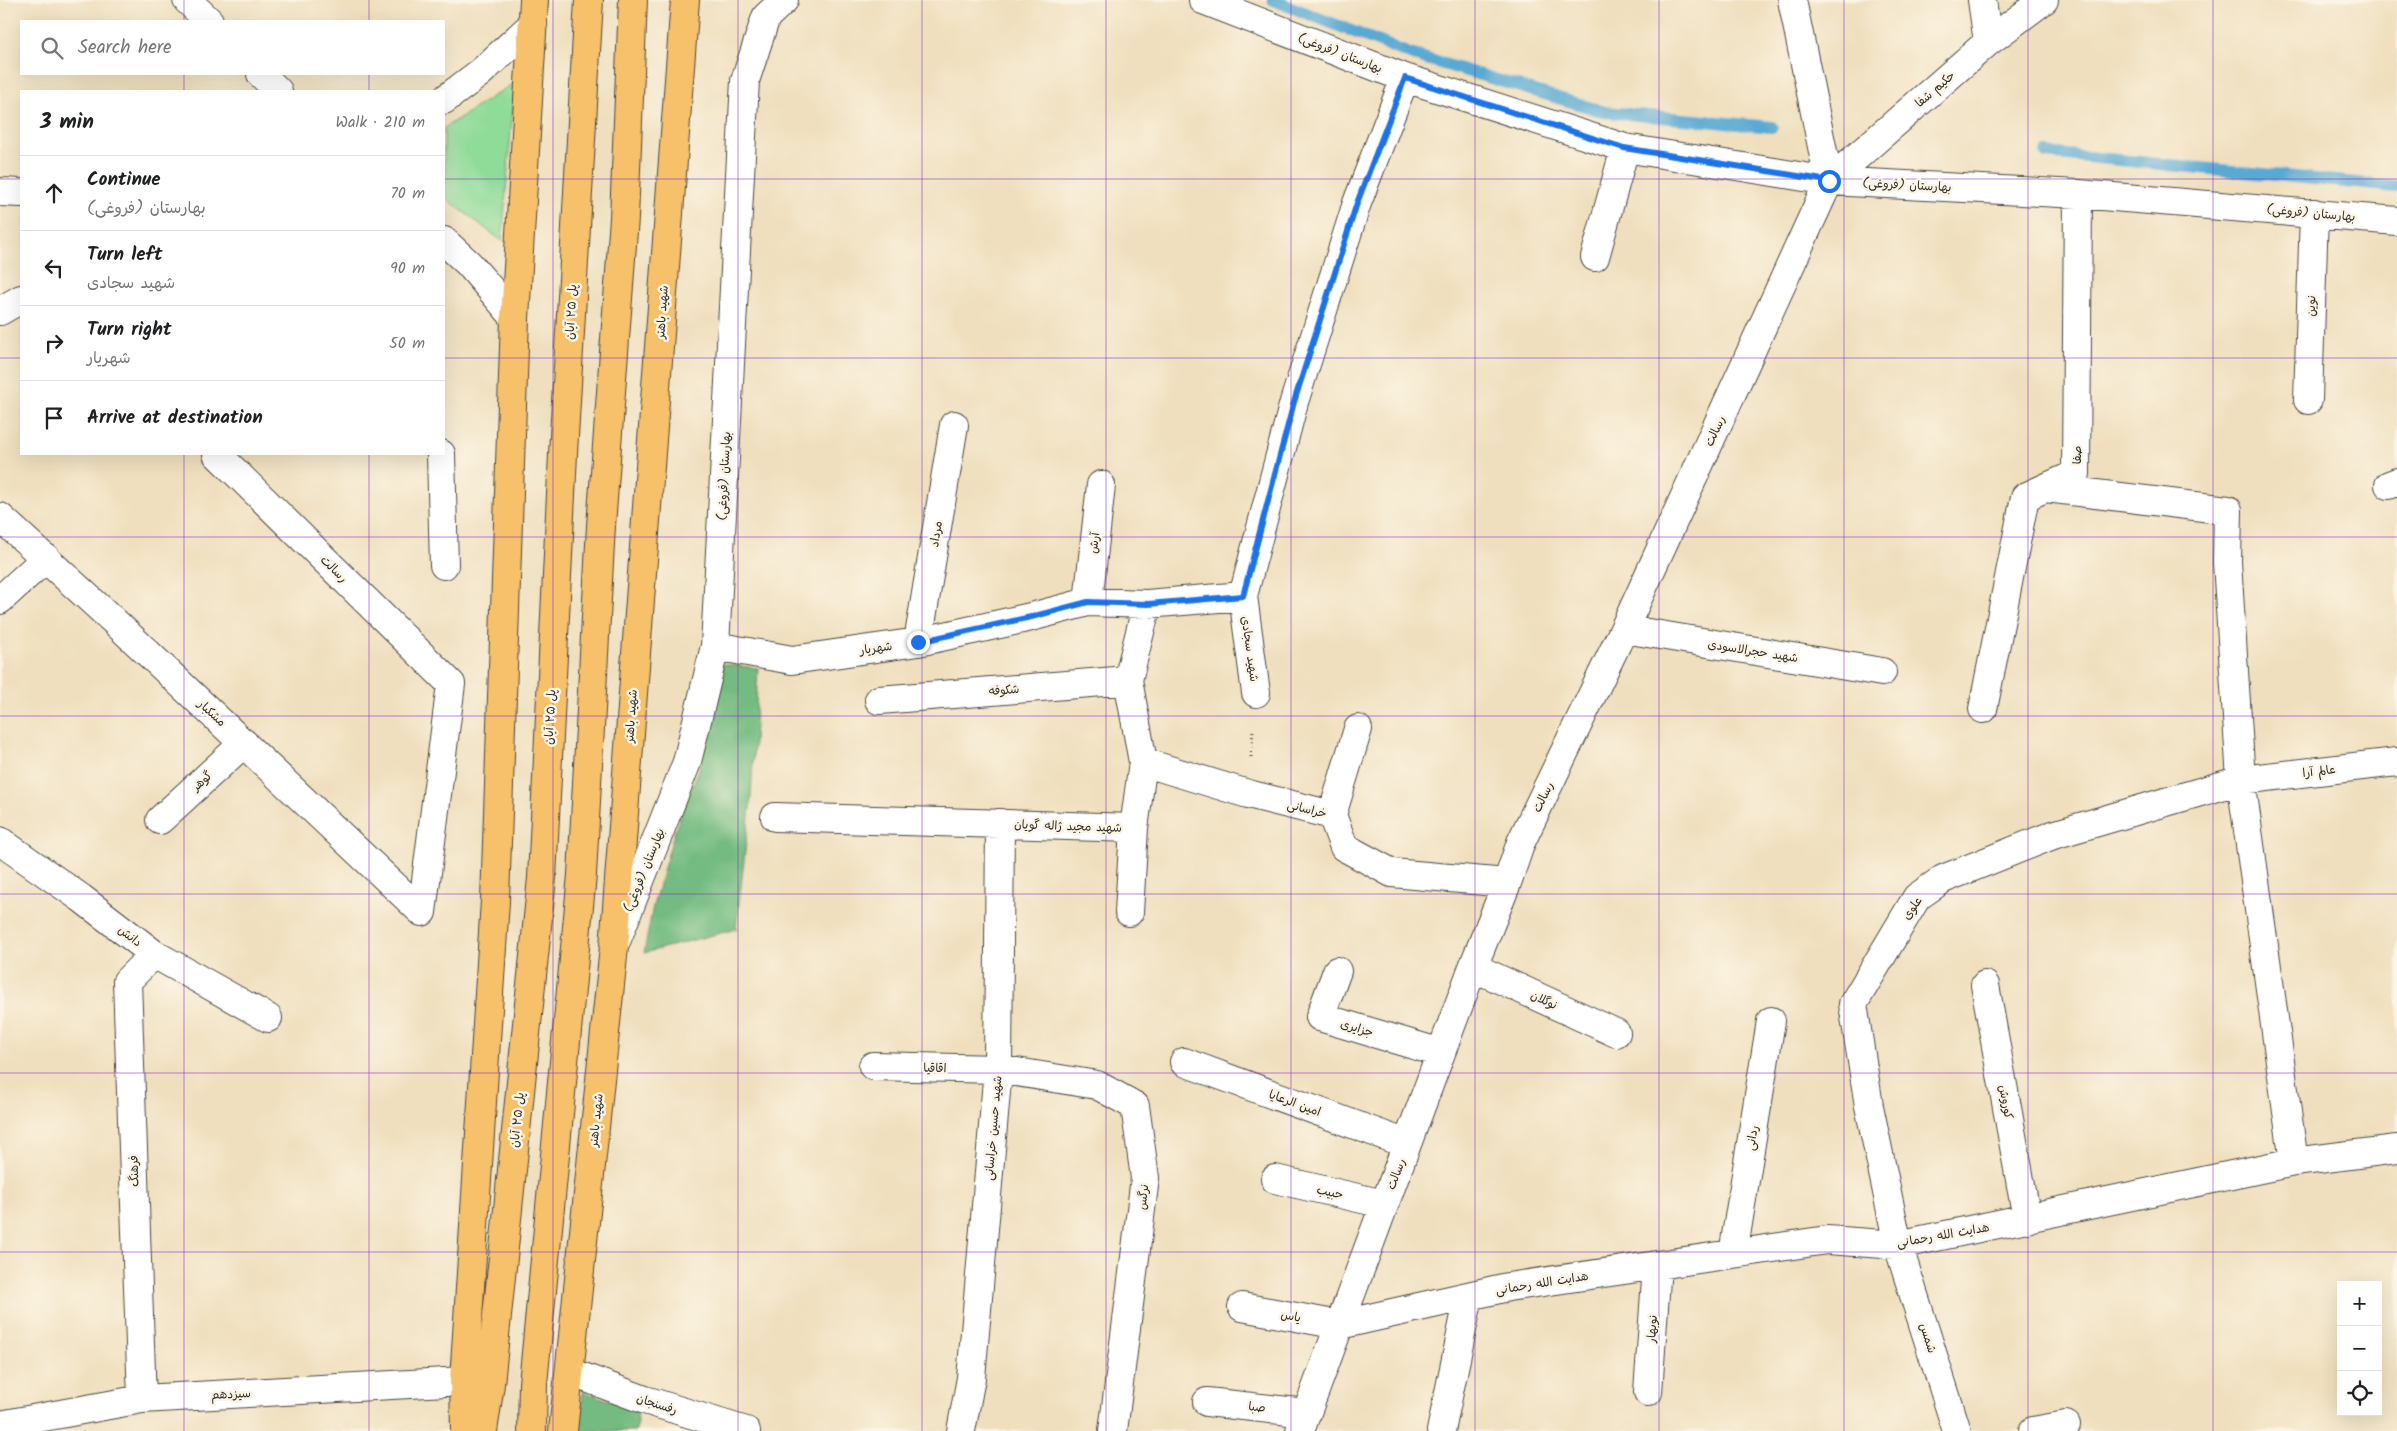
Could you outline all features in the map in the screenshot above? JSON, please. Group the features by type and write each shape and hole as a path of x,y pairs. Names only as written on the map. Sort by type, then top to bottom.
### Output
{"main road":[{"name":"پل ۲۵ آبان","path":"483,1431 491,1374 542,878 589,0"},
{"path":"532,1431 533,1384 582,875 601,526 624,218 633,0"},
{"name":"شهید باهنر","path":"563,1431 614,947 685,0"},
{"path":"465,1431 464,1382 495,902 515,318 534,12"}],"street":[{"path":"188,0 207,20"},
{"name":"بهارستان (فروغی)","path":"614,947 687,762 715,646 745,81 766,17 784,0"},
{"name":"بهارستان (فروغی)","path":"1203,0 1405,78 1624,148 1829,181 2078,194 2314,212 2397,221"},
{"path":"1792,0 1829,181"},
{"path":"1982,0 1988,42"},
{"name":"حکیم شفا","path":"1829,181 1988,42 2044,0"},
{"path":"445,99 480,72 534,12"},
{"path":"262,75 277,90"},
{"name":"شهید سجادی","path":"1256,693 1243,596 1294,402 1357,203 1405,78"},
{"path":"1595,257 1624,148"},
{"name":"رسالت","path":"1303,1422 1473,966 1508,883 1521,842 1624,629 1829,181"},
{"path":"0,192 20,193"},
{"name":"صفا","path":"1982,709 2025,497 2076,474 2078,194"},
{"name":"نوین","path":"2308,400 2314,212"},
{"path":"445,242 469,264 515,318"},
{"path":"0,312 20,300"},
{"name":"مرداد","path":"918,642 954,426"},
{"name":"رسالت","path":"218,455 451,684 422,912"},
{"path":"441,455 444,565"},
{"name":"آرش","path":"1088,602 1101,485"},
{"path":"2046,488 2228,510 2227,562 2241,780 2294,1162"},
{"name":"مشکبار","path":"0,517 244,743 422,912"},
{"path":"0,600 46,558"},
{"name":"شهریار","path":"715,646 792,660 918,642 1031,617 1088,602 1148,604 1243,596"},
{"name":"شهید مجید ژاله گویان","path":"774,817 1134,828 1143,762 1128,680 1148,604"},
{"name":"شهید حجرالاسودی","path":"1624,629 1882,672"},
{"name":"شکوفه","path":"879,700 1128,680"},
{"path":"1332,814 1358,729"},
{"name":"گوهر","path":"160,820 244,743"},
{"name":"خراسانی","path":"1143,762 1248,794 1332,814 1344,847 1392,873 1508,883"},
{"name":"عالم آرا","path":"2241,780 2397,762"},
{"name":"علوی","path":"1898,1245 1869,1106 1853,1004 1917,897 1943,879 2053,835 2241,780"},
{"name":"شهید حسین خراسانی","path":"961,1431 971,1378 998,1069 1000,823"},
{"path":"1129,912 1134,828"},
{"name":"دانش","path":"0,841 81,898 154,954 268,1018"},
{"name":"فرهنگ","path":"142,1399 127,981 154,954"},
{"name":"نوگلان","path":"1473,966 1616,1033"},
{"name":"جزایری","path":"1337,970 1320,1017 1441,1053"},
{"name":"کوروش","path":"1985,986 2027,1219"},
{"name":"ردانی","path":"1733,1254 1771,1021"},
{"name":"امین الرعایا","path":"1184,1062 1407,1144"},
{"name":"اقاقیا","path":"873,1066 998,1069"},
{"name":"نرگس","path":"998,1069 1097,1085 1134,1106 1146,1178 1113,1431"},
{"name":"هدایت الله رحمانی","path":"1339,1325 1508,1287 1827,1240 1898,1245 2294,1162 2397,1149"},
{"name":"حبیب","path":"1275,1180 1384,1204"},
{"name":"شمس","path":"1898,1245 1957,1431"},
{"name":"نوبهار","path":"1648,1392 1656,1265"},
{"path":"1441,1431 1469,1296"},
{"name":"یاس","path":"1242,1307 1339,1325"},
{"name":"رفسنجان","path":"570,1372 645,1400 746,1431"},
{"name":"سیزدهم","path":"0,1425 142,1399 464,1382"},
{"name":"صبا","path":"1207,1402 1303,1422"},
{"path":"2033,1431 2066,1425"}],"path":[{"name":"شهید سجادی","path":"1248,794 1256,693"}],"green space":[{"path":"515,82 502,241 445,198 445,127"},
{"path":"722,664 758,668 751,799 736,929 644,953 653,906 675,830 699,769"},
{"path":"583,1392 638,1409 636,1431 579,1431"}],"waterway":[{"path":"1273,0 1410,54 1605,112 1772,127"},
{"path":"2046,153 2397,187"}],"route":[{"path":"918,642 1031,617 1088,602 1148,604 1243,596 1294,402 1357,203 1405,78 1624,148 1829,181"}]}
